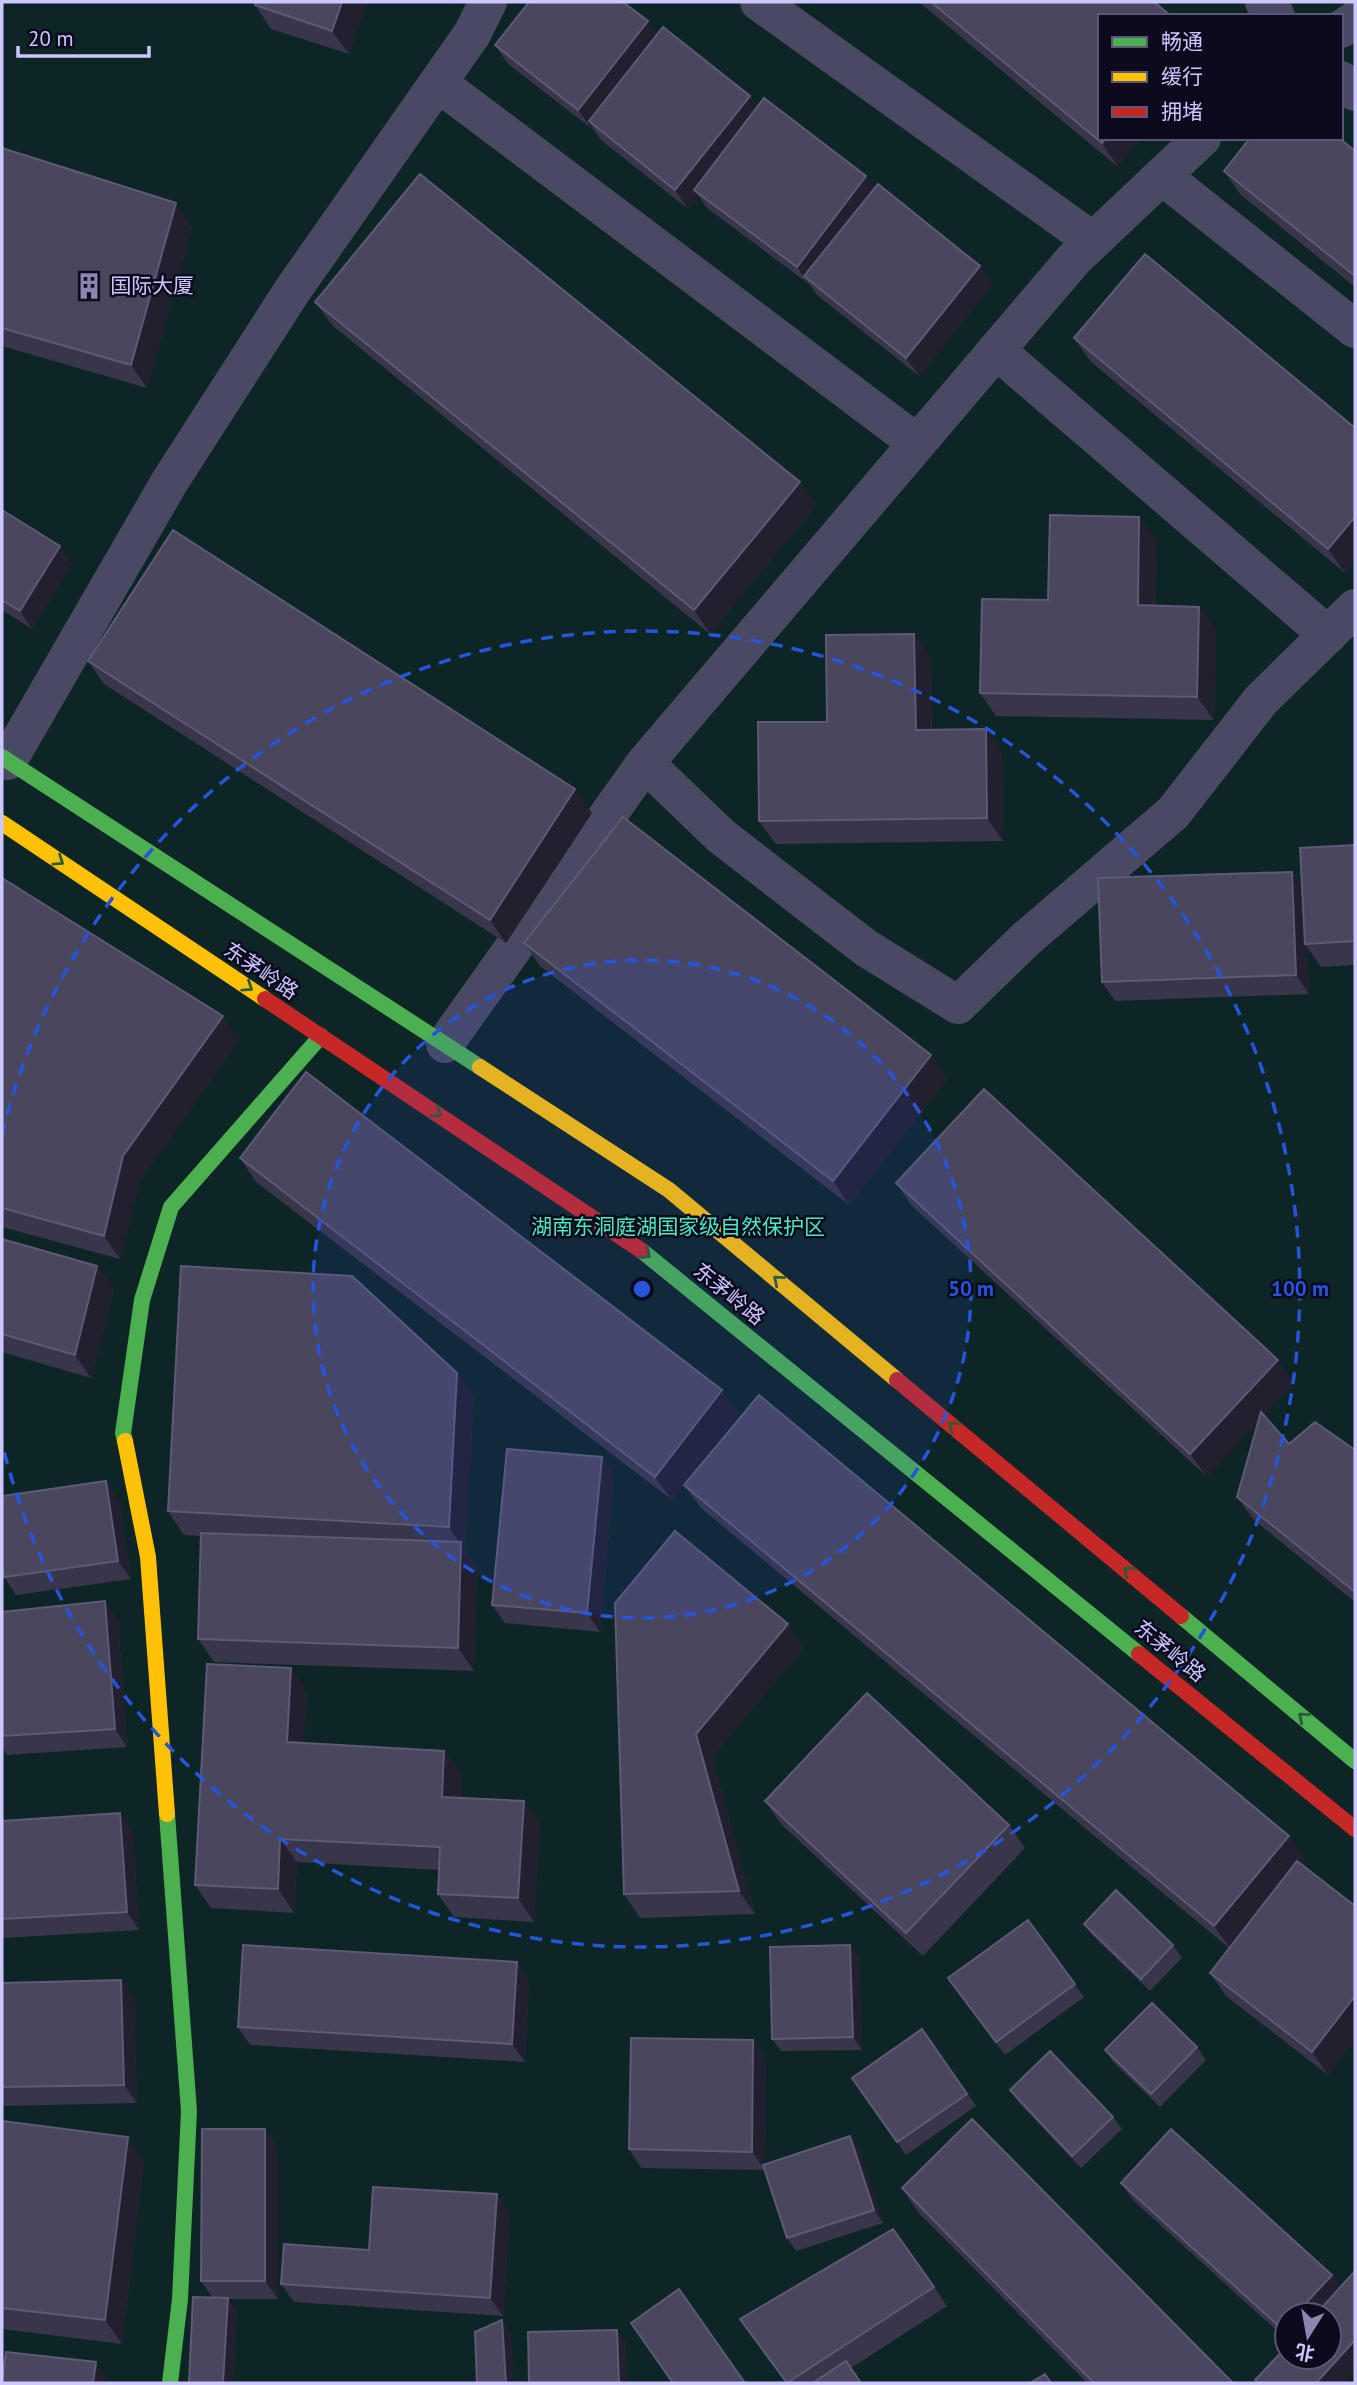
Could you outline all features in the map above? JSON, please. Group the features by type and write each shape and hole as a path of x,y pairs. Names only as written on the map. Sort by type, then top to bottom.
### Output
{"main road":[{"name":"东茅岭路","path":"5,759 669,1190 1355,1760"},
{"name":"东茅岭路","path":"2,823 644,1252 1355,1829"},
{"path":"170,2383 180,2299 189,2111 148,1557 123,1433 142,1300 171,1207 321,1036"}],"street":[{"path":"5,759 170,481 292,291 471,34 488,2"},
{"path":"759,2 1093,241"},
{"path":"438,83 917,443"},
{"path":"445,1044 645,763 1074,259 1200,140"},
{"path":"1162,176 1355,329"},
{"path":"996,350 1328,635"},
{"path":"645,763 721,835 752,860 866,948 958,1005 1026,939 1173,813 1261,700 1355,608"}],"green space":[{"name":"湖南东洞庭湖国家级自然保护区","path":"2,2 1355,2 1355,2383 2,2383"}],"building":[{"path":"256,2 342,2 332,31 255,5"},
{"path":"529,2 623,2 648,21 578,110 495,45"},
{"path":"931,2 1154,2 1169,14 1098,14 1098,140"},
{"path":"663,27 750,96 675,190 589,121"},
{"path":"764,98 866,176 797,267 694,190"},
{"path":"1248,140 1341,140 1355,151 1355,276 1224,171"},
{"name":"国际大厦","path":"2,148 176,203 131,365 2,328"},
{"path":"420,174 800,482 694,610 315,302"},
{"path":"878,184 980,266 906,358 804,276"},
{"path":"1145,254 1355,428 1355,517 1328,549 1074,338"},
{"path":"2,510 60,546 20,611 2,600"},
{"path":"1050,515 1139,517 1138,605 1199,607 1197,697 980,693 982,599 1048,600"},
{"path":"173,530 575,789 490,920 88,661"},
{"path":"914,634 916,730 986,729 987,818 759,821 758,722 827,722 826,635"},
{"path":"623,817 931,1055 833,1181 524,943"},
{"path":"1355,845 1355,941 1305,944 1300,848"},
{"path":"1292,872 1296,975 1102,982 1098,878"},
{"path":"2,878 223,1016 123,1156 104,1236 2,1208"},
{"path":"306,1072 722,1390 655,1477 240,1158"},
{"path":"984,1089 1278,1360 1190,1454 896,1183"},
{"path":"2,1239 97,1266 75,1355 2,1334"},
{"path":"181,1266 352,1276 457,1373 449,1527 168,1511"},
{"path":"759,1395 1289,1836 1214,1926 684,1485"},
{"path":"1261,1412 1289,1444 1315,1422 1355,1450 1355,1592 1237,1497"},
{"path":"507,1449 602,1457 587,1613 492,1605"},
{"path":"106,1481 118,1561 4,1577 2,1496"},
{"path":"675,1531 788,1624 696,1734 739,1891 624,1894 615,1603"},
{"path":"201,1533 461,1542 458,1648 198,1639"},
{"path":"105,1601 115,1729 2,1736 2,1612"},
{"path":"207,1664 291,1668 287,1742 444,1751 442,1797 524,1801 518,1898 438,1894 440,1847 280,1839 278,1889 195,1885"},
{"path":"867,1693 1009,1825 906,1933 765,1801"},
{"path":"120,1813 127,1912 2,1919 2,1821"},
{"path":"1297,1861 1355,1906 1355,1996 1312,2052 1210,1973"},
{"path":"1116,1890 1173,1945 1141,1979 1084,1924"},
{"path":"1028,1920 1075,1984 996,2042 948,1978"},
{"path":"243,1945 517,1962 512,2044 238,2027"},
{"path":"850,1945 853,2037 772,2039 770,1947"},
{"path":"121,1980 124,2085 2,2087 2,1983"},
{"path":"1152,2003 1197,2047 1151,2094 1105,2050"},
{"path":"922,2029 967,2094 897,2142 852,2078"},
{"path":"631,2038 753,2040 752,2152 629,2149"},
{"path":"1050,2051 1113,2117 1072,2156 1010,2090"},
{"path":"972,2119 1233,2383 1094,2383 902,2188"},
{"path":"2,2121 128,2137 105,2320 2,2308"},
{"path":"202,2129 265,2129 265,2281 201,2281"},
{"path":"1171,2129 1332,2275 1308,2301 1273,2301 1273,2321 1121,2183"},
{"path":"850,2136 874,2210 787,2238 763,2165"},
{"path":"373,2187 497,2194 490,2298 281,2284 284,2244 369,2250"},
{"path":"893,2229 934,2287 787,2383 740,2319"},
{"path":"1355,2271 1355,2340 1343,2353 1343,2301 1328,2301"},
{"path":"679,2289 745,2383 673,2383 631,2323"},
{"path":"193,2297 228,2298 223,2383 189,2383"},
{"path":"502,2320 506,2383 477,2383 475,2332"},
{"path":"617,2330 619,2383 529,2383 528,2332"},
{"path":"6,2352 96,2362 93,2383 2,2383"},
{"path":"846,2361 861,2383 813,2383"},
{"path":"1273,2361 1273,2371 1327,2371 1316,2383 1259,2383 1255,2380"},
{"path":"1045,2374 1051,2383 1030,2383"}],"traffic: fast":[{"path":"2,757 480,1067"},
{"path":"125,1441 123,1433 142,1300 171,1207 321,1036"},
{"path":"642,1251 1139,1654"},
{"path":"1181,1616 1355,1761"},
{"path":"167,1814 189,2111 180,2299 170,2383"}],"traffic: slow":[{"path":"2,823 265,999"},
{"path":"480,1067 669,1190 897,1380"},
{"path":"125,1441 148,1557 167,1814"}],"traffic: jam":[{"path":"265,999 642,1251"},
{"path":"897,1380 1181,1616"},
{"path":"1139,1654 1355,1829"}],"place":[{"name":"国际大厦","path":"89,286"}]}
